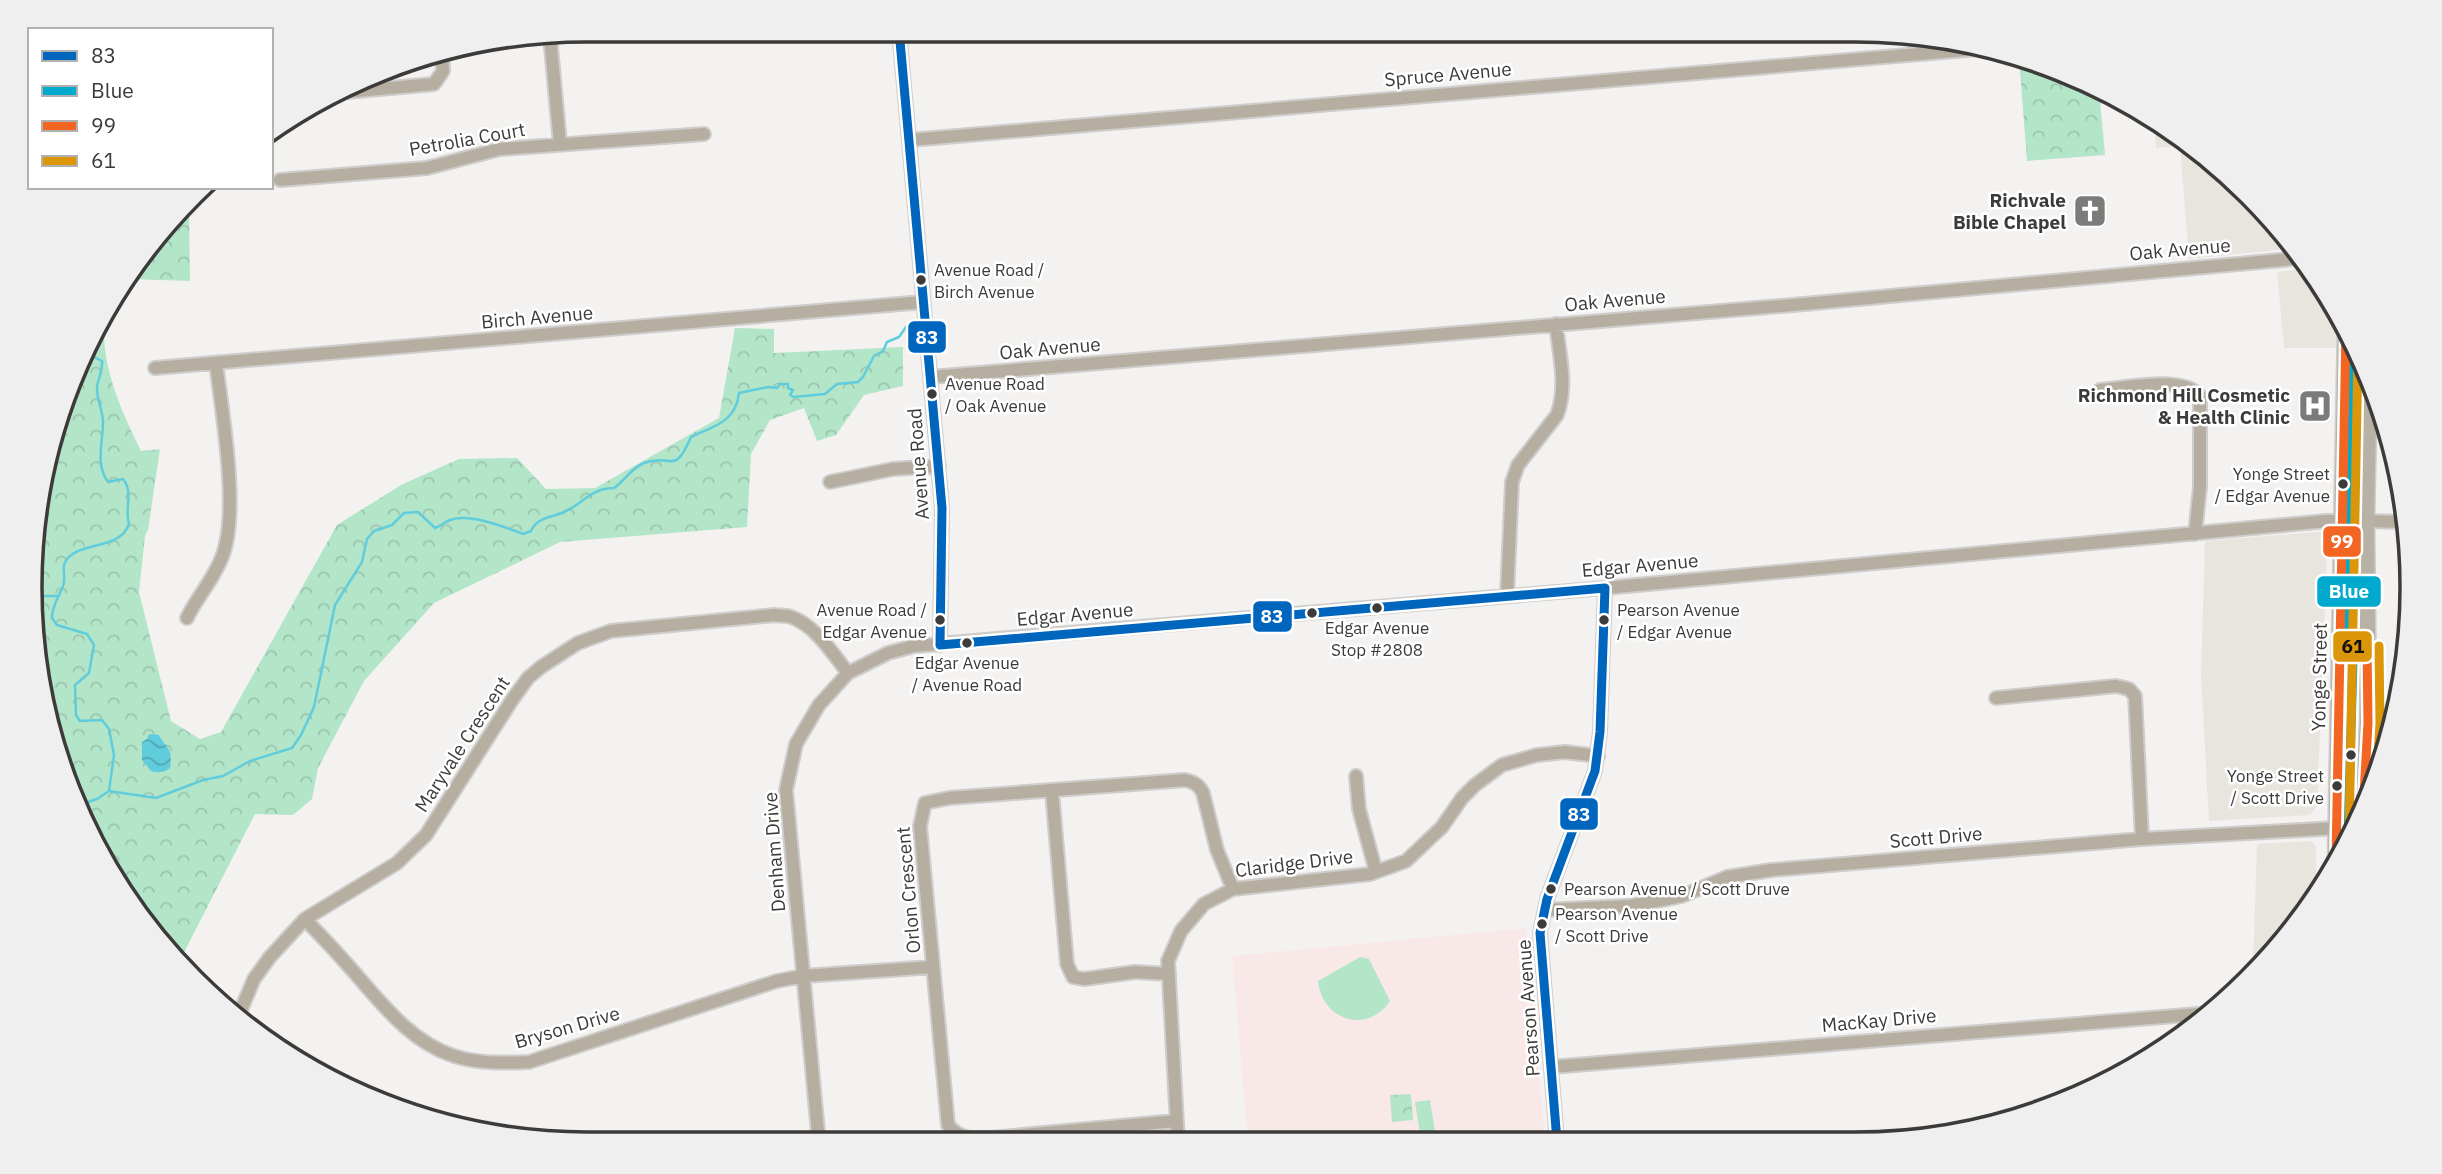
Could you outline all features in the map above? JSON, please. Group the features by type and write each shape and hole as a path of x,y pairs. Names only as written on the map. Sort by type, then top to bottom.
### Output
{"main road":[{"name":"Yonge Street","path":"2336,843 2346,350"},
{"path":"2365,780 2368,723 2366,521 2368,404"}],"street":[{"name":"Avenue Road","path":"900,42 942,508 940,645"},
{"path":"551,43 560,144"},
{"name":"Spruce Avenue","path":"910,141 1954,51"},
{"path":"362,91 434,84 443,71 442,62"},
{"name":"Petrolia Court","path":"280,180 427,168 491,151 704,134"},
{"name":"Oak Avenue","path":"931,377 1804,304 2290,259"},
{"name":"Birch Avenue","path":"155,368 923,302"},
{"path":"1507,595 1512,482 1518,465 1560,407 1563,387 1556,324"},
{"path":"187,618 223,555 230,525 216,363"},
{"path":"2100,390 2178,384 2194,389 2200,396 2200,487 2196,534"},
{"path":"830,482 882,471 939,466"},
{"name":"Edgar Avenue","path":"940,645 2343,521"},
{"path":"2366,521 2396,522"},
{"name":"Pearson Avenue","path":"1556,1132 1540,933 1545,910 1598,756 1605,588"},
{"name":"Maryvale Crescent","path":"242,1008 254,979 278,947 305,919 411,851 437,820 528,678 578,643 625,628 774,615 791,617 813,632 848,673"},
{"name":"Denham Drive","path":"818,1132 786,790 796,744 819,705 848,673 888,653 914,646 940,645"},
{"path":"1996,698 2116,686 2129,688 2134,696 2136,715 2141,839"},
{"name":"Claridge Drive","path":"1177,1132 1168,961 1175,942 1189,920 1204,904 1233,889 1376,872 1406,861 1437,832 1475,785 1502,765 1565,752 1598,756"},
{"path":"1356,776 1359,809 1376,872"},
{"name":"Orlon Crescent","path":"956,1132 948,1125 933,967 920,826 925,803 949,798 1185,780 1200,786 1217,850 1233,889"},
{"path":"1052,791 1067,964 1070,972 1078,979 1135,972 1168,974"},
{"name":"Scott Drive","path":"1545,910 1630,906 1682,896 1727,877 1772,870 2141,839 2344,827"},
{"name":"Bryson Drive","path":"305,919 384,1009 405,1027 440,1050 478,1061 503,1063 529,1062 777,981 803,976 933,967"},
{"name":"MacKay Drive","path":"1551,1067 2193,1015"},
{"name":"Orlon Crescent","path":"1056,1132 1176,1121"}],"shaded area":[{"path":"2155,132 2175,146 2156,148"},
{"path":"2180,150 2240,202 2282,249 2189,259"},
{"path":"2298,270 2339,336 2339,348 2284,348 2277,272"},
{"path":"2328,531 2317,806 2310,815 2209,821 2201,676 2205,541"},
{"path":"2312,841 2316,847 2316,877 2287,919 2253,958 2257,844"},
{"path":"1526,928 1544,1132 1247,1132 1232,956"}],"green space":[{"path":"2020,68 2064,83 2100,100 2105,155 2027,161"},
{"path":"189,215 190,281 137,279"},
{"path":"735,328 774,329 774,353 903,347 903,386 864,395 836,435 817,441 804,408 770,420 751,454 747,527 560,542 434,603 364,681 318,768 312,799 293,815 255,814 184,953 155,919 115,860 83,796 71,762 52,693 47,658 43,623 43,551 52,481 61,446 83,378 105,334 107,362 125,418 141,451 160,449 145,536 139,592 171,721 200,739 221,732 337,525 401,485 459,459 517,458 546,489 595,488 719,418"},
{"path":"1360,957 1369,959 1390,1001 1370,1018 1358,1020 1336,1013 1321,994 1318,981"},
{"path":"1411,1094 1413,1120 1392,1122 1390,1095"},
{"path":"1430,1100 1435,1132 1420,1132 1415,1102"}],"water":[{"path":"149,734 159,735 169,749 170,768 165,771 151,771 142,760 142,742"}],"waterway":[{"path":"86,803 109,791 156,798 203,780 223,776 250,761 292,748 314,707 335,605 362,562 367,539 374,531 392,525 404,513 418,512 435,528 450,520 467,518 523,534 531,531 541,520 571,509 593,493 614,488 644,463 676,460 691,437 729,417 739,393 788,384 788,388 793,390 790,395 794,397 825,394 837,384 858,382 874,356 883,351 887,342 899,337 906,327"},
{"path":"93,357 102,361 97,389 103,422 102,468 108,482 123,479 126,484 129,524 118,538 74,553 67,559 64,565 64,583 54,605 52,618 57,625 87,634 94,645 89,673 75,685 76,715 80,721 102,720 109,729 114,755 109,791"},
{"path":"42,597 57,596"}],"transit line":[{"name":"83","path":"900,42 942,508 940,645"},
{"name":"99","path":"2336,842 2346,349"},
{"name":"Blue","path":"2349,818 2353,660 2348,648 2354,366"},
{"name":"61","path":"2349,817 2358,375"},
{"name":"83","path":"940,645 1605,588"},
{"name":"83","path":"1556,1132 1540,933 1547,899 1595,771 1600,732 1605,588"},
{"name":"99","path":"2365,779 2368,723 2367,646"},
{"name":"61","path":"2379,646 2379,733"}],"place":[{"name":"Richvale Bible Chapel","path":"2090,211"},
{"name":"Avenue Road / Birch Avenue","path":"921,280"},
{"name":"Avenue Road / Oak Avenue","path":"932,394"},
{"name":"Richmond Hill Cosmetic & Health Clinic","path":"2315,406"},
{"name":"Yonge Street / Edgar Avenue","path":"2343,484"},
{"name":"Edgar Avenue Stop #2808","path":"1377,608"},
{"name":"Avenue Road / Edgar Avenue","path":"940,620"},
{"name":"Pearson Avenue / Edgar Avenue","path":"1604,620"},
{"name":"Edgar Avenue / Avenue Road","path":"967,643"},
{"name":"Yonge Street / Scott Drive","path":"2337,786"},
{"name":"Pearson Avenue / Scott Druve","path":"1551,889"},
{"name":"Pearson Avenue / Scott Drive","path":"1542,924"}]}
